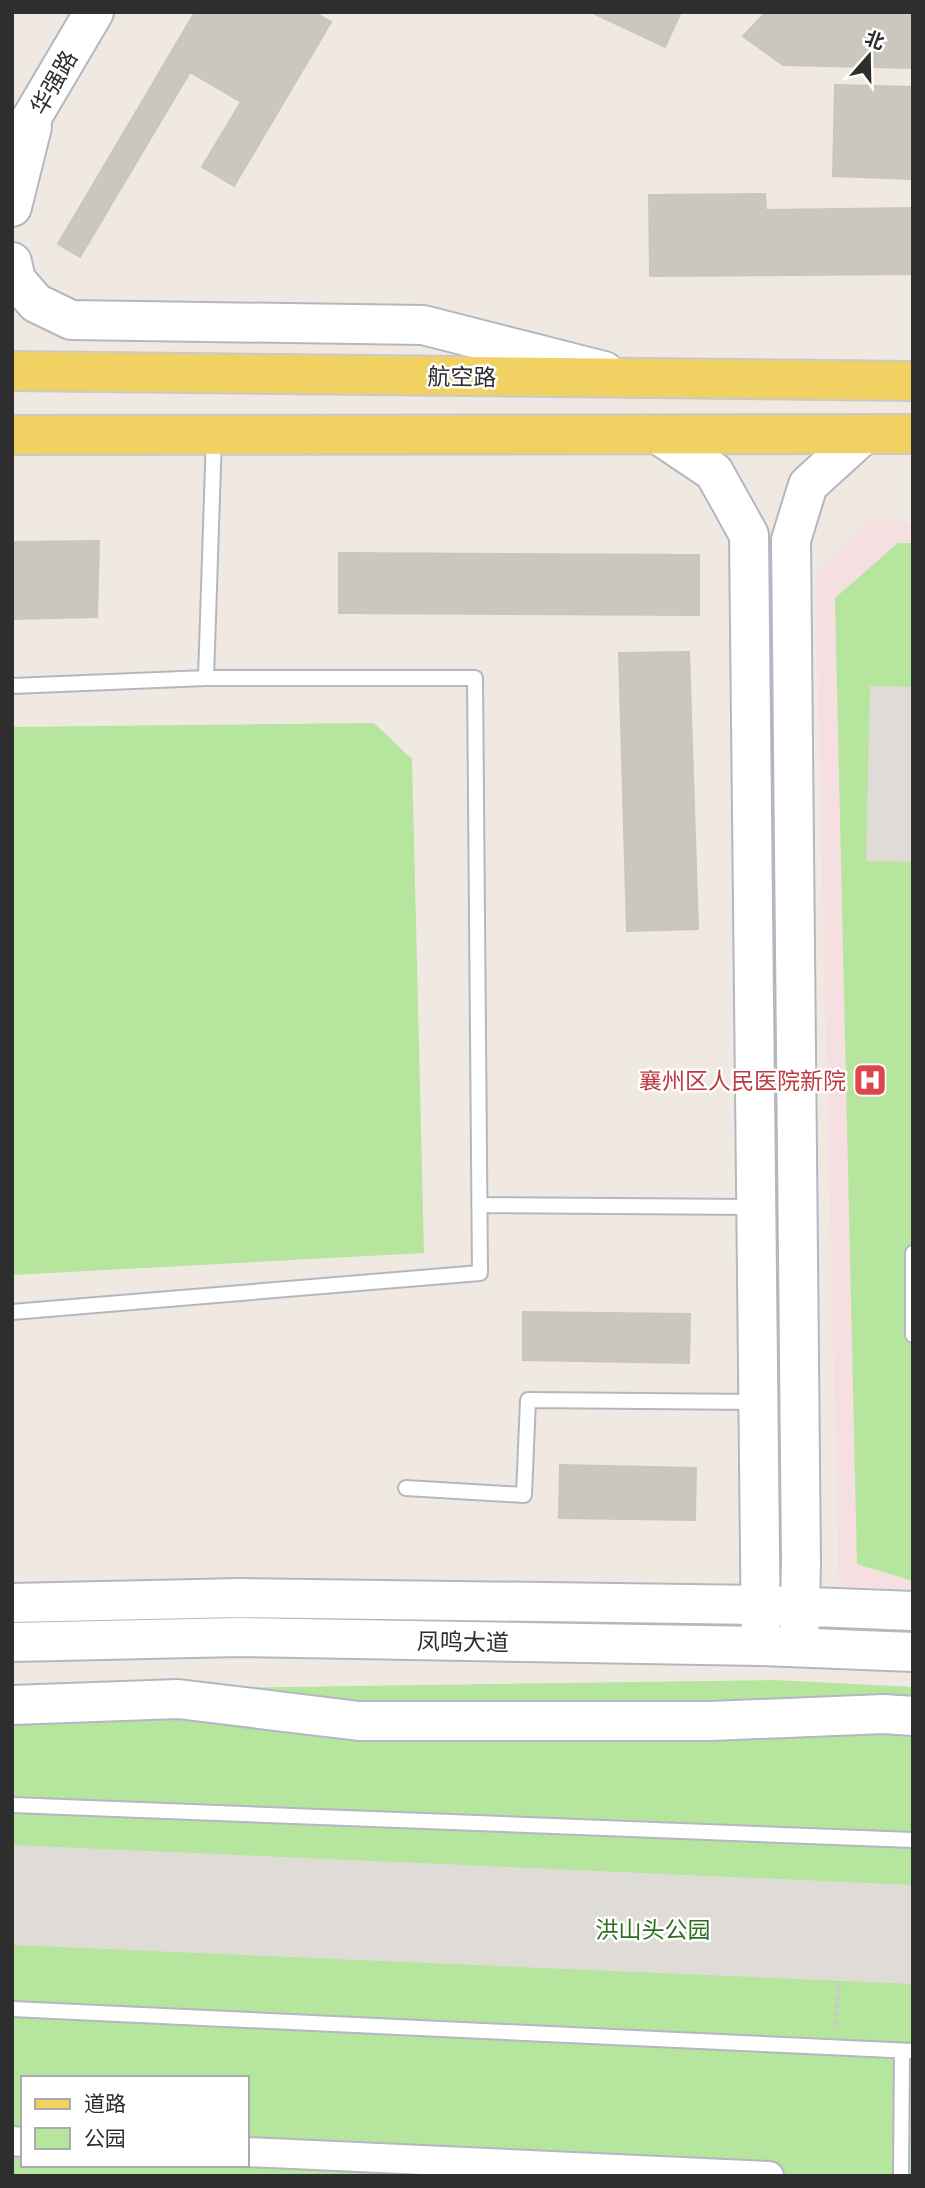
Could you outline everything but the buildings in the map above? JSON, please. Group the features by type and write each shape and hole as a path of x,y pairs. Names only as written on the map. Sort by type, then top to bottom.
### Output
{"main road":[{"name":"航空路","path":"12,371 913,381"},
{"path":"12,435 913,434"}],"street":[{"name":"华强路","path":"12,151 94,12"},
{"path":"12,207 36,111"},
{"path":"12,262 16,281 36,303 71,320 423,325 633,378"},
{"path":"659,435 714,472 749,535 761,1646"},
{"path":"799,1647 791,540 808,485 864,435"},
{"name":"凤鸣大道","path":"12,1604 240,1598 761,1605 913,1611"},
{"name":"凤鸣大道","path":"12,1642 239,1637 761,1646 913,1652"},
{"path":"12,1706 178,1699 359,1721 711,1721 884,1714 913,1716"},
{"path":"248,2152 769,2176"}],"lane":[{"path":"206,678 214,435"},
{"path":"12,686 206,678 475,678 480,1273 12,1312"},
{"path":"479,1205 756,1207"},
{"path":"913,1253 913,1335"},
{"path":"406,1488 524,1495 528,1400 758,1402"},
{"path":"12,1805 913,1840"},
{"path":"12,2009 907,2051 901,2176"}],"path":[{"path":"835,2048 838,1981"}],"shaded area":[{"name":"襄州区人民医院新院","path":"867,520 913,522 913,1589 839,1586 815,574"},
{"path":"870,686 913,687 913,862 866,861"},
{"path":"12,1845 913,1885 913,1984 12,1945"}],"green space":[{"name":"襄州区人民医院新院","path":"898,543 913,543 913,1581 857,1564 835,598"},
{"path":"374,723 412,759 424,1253 12,1275 12,727"},
{"name":"洪山头公园","path":"773,1680 913,1687 913,2176 12,2176 12,1691"}],"place":[{"name":"襄州区人民医院新院","path":"870,1080"}]}
